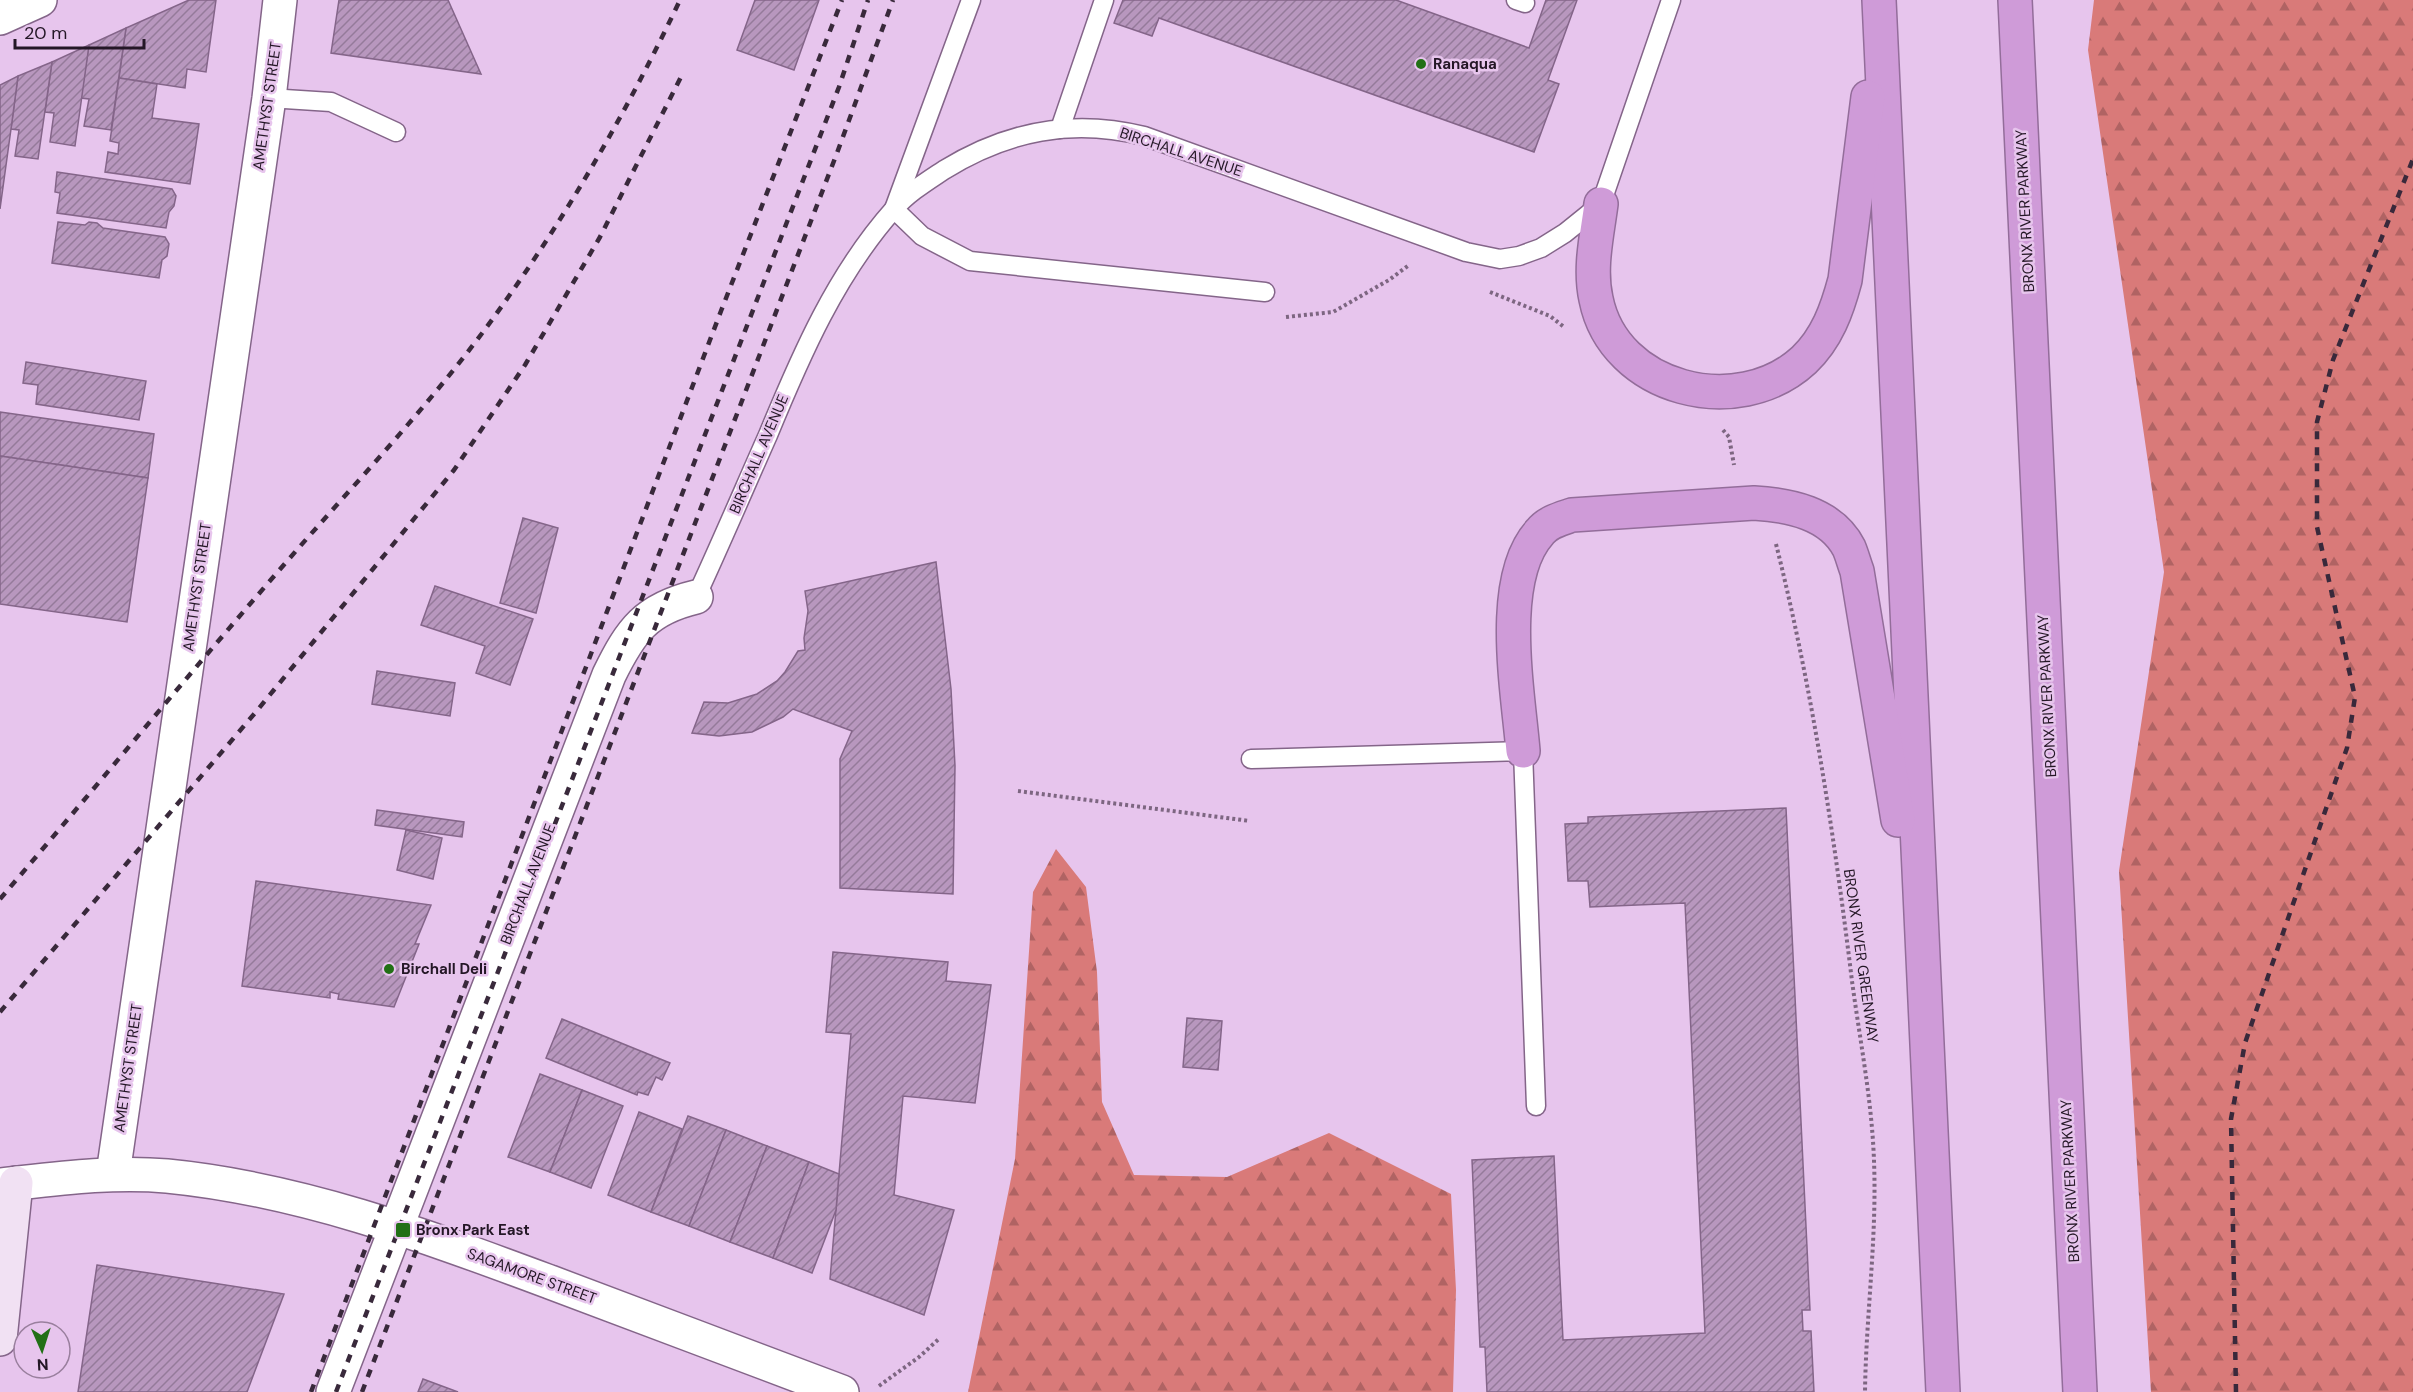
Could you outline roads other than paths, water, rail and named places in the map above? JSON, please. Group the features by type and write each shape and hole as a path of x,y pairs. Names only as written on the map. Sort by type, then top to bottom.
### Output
{"highway":[{"name":"BRONX RIVER PARKWAY","path":"2015,0 2080,1392"},
{"path":"1601,204 1593,275 1595,299 1610,337 1622,352 1640,368 1678,386 1704,391 1748,389 1770,382 1792,370 1805,359 1831,325 1845,280 1879,3"},
{"path":"1879,3 1943,1392"},
{"path":"1523,751 1514,647 1514,602 1522,561 1531,543 1548,524 1572,515 1754,503 1780,504 1820,519 1835,530 1848,548 1857,571 1923,965"}],"main road":[{"path":"0,1339 8,1184"}],"street":[{"path":"0,18 40,0"},
{"name":"AMETHYST STREET","path":"113,1174 269,98 280,0"},
{"name":"BIRCHALL AVENUE","path":"333,1392 609,675 621,650 639,625 655,612 676,602 696,597"},
{"name":"SAGAMORE STREET","path":"8,1184 113,1174 166,1176 306,1200 396,1227 488,1259 842,1392"}],"lane":[{"path":"970,0 894,209 922,236 970,261 1265,292"},
{"path":"1060,129 1104,0"},
{"path":"1601,204 1671,0"},
{"path":"269,98 331,102 396,132"},
{"name":"BIRCHALL AVENUE","path":"696,597 802,353 842,281 894,209 915,189 986,147 1039,132 1060,129 1115,129 1144,136 1466,252 1500,258 1520,256 1541,248 1565,233 1601,204"},
{"path":"1251,759 1523,751 1536,1106"}],"railway":[{"path":"0,899 235,621 405,428 483,332 539,253 590,170 637,86 680,0"},
{"path":"311,1392 721,311 842,0"},
{"path":"336,1392 839,87 868,0"},
{"path":"362,1392 837,153 893,0"},
{"path":"0,1012 255,713 454,470 525,365 600,237 682,75"},
{"path":"2236,1392 2231,1119 2245,1043 2347,748 2355,697 2317,527 2317,422 2333,360 2413,159"}],"place":[{"name":"Ranaqua","path":"1421,64"},
{"name":"Birchall Deli","path":"389,969"},
{"name":"Bronx Park East","path":"403,1230"}]}
